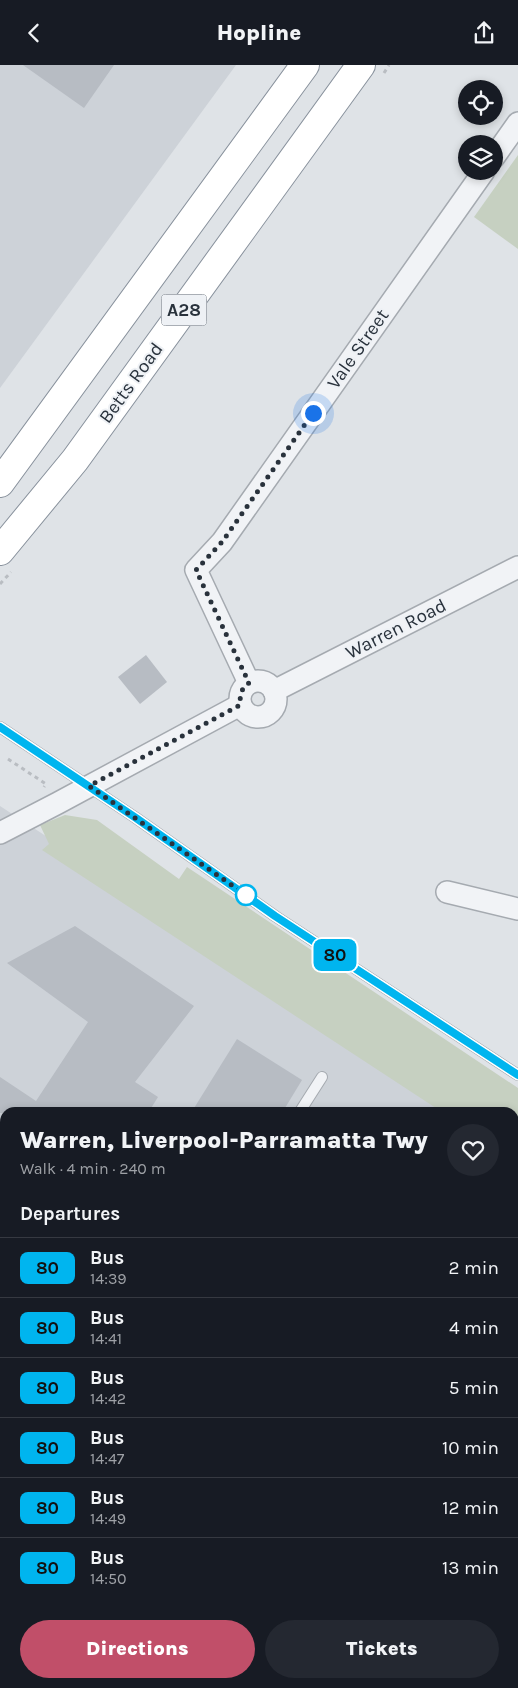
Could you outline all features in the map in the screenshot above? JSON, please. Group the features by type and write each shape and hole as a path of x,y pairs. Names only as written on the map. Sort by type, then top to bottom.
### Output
{"highway":[{"name":"A28","path":"0,483 305,65"},
{"name":"Betts Road","path":"0,551 75,460 361,65"}],"street":[{"path":"503,144 518,123"},
{"name":"Vale Street","path":"249,683 196,570 222,542 478,180"},
{"name":"Warren Road","path":"274,691 518,567"},
{"path":"266,682 274,691 276,701 274,708 266,715 260,717 249,714 240,705 242,689 249,683 266,682"},
{"path":"0,833 240,705"},
{"path":"447,892 518,909"}],"lane":[{"path":"0,727 89,786 275,916 518,1075"},
{"path":"303,1107 322,1077"}],"path":[{"path":"8,759 46,784 40,792"}],"shaded area":[{"path":"0,65 236,65 0,388"},
{"path":"0,806 459,1107 0,1107"}],"green space":[{"path":"518,155 518,249 474,217 500,180 503,180 503,176"},
{"path":"65,815 97,820 179,879 187,867 518,1088 518,1107 434,1107 42,850 49,844 40,825"}],"building":[{"path":"23,65 114,65 84,108"},
{"path":"146,655 167,682 140,704 118,677"},
{"path":"75,926 194,1006 135,1082 158,1097 152,1107 0,1107 0,1077 36,1101 88,1022 7,963"},
{"path":"237,1039 302,1080 286,1107 195,1107"}],"bus line":[{"name":"80","path":"0,727 136,818 275,916 518,1075"}],"route":[{"path":"246,895 89,786 240,705 242,689 249,683 196,570 222,542 313,413"}]}
